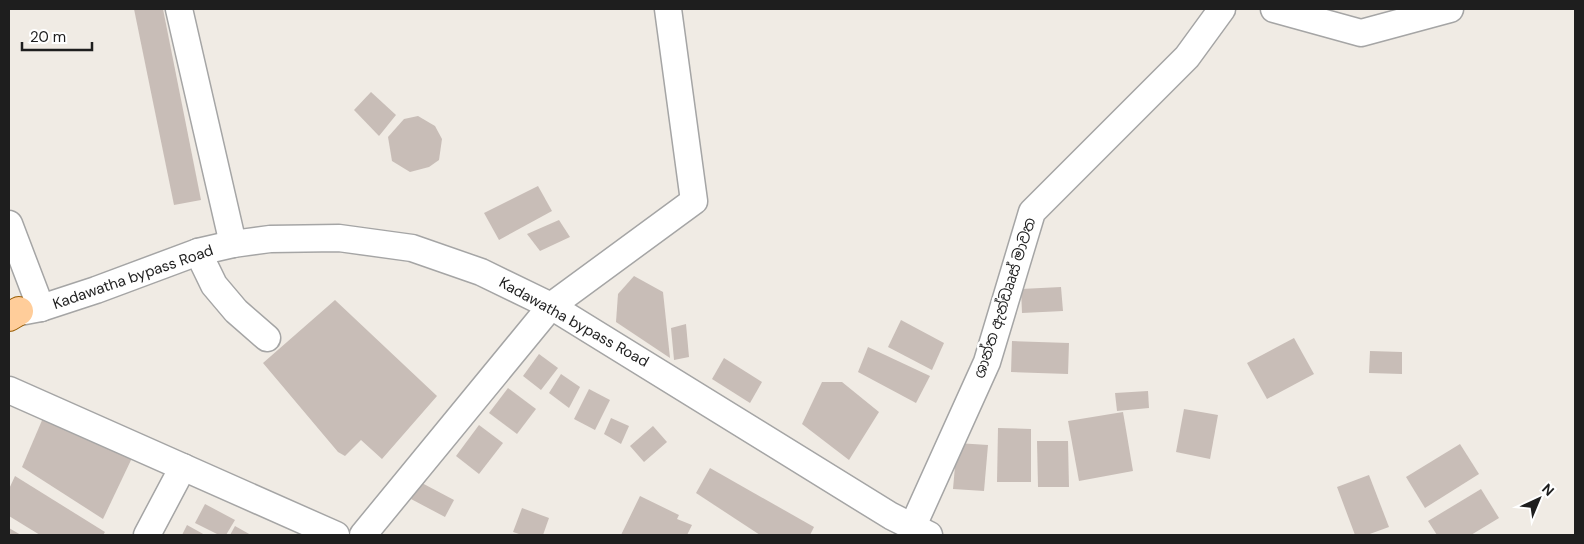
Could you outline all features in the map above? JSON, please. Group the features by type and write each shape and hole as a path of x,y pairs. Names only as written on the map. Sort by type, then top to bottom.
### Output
{"street":[{"path":"179,9 233,244"},
{"path":"363,535 551,306 694,202 668,9"},
{"name":"ශාන්ත ඇන්ඩෘෘස් මාවත","path":"918,533 987,362 1032,212 1187,57 1222,9"},
{"path":"1274,9 1361,33 1450,9"},
{"path":"9,224 17,312"},
{"name":"Kadawatha bypass Road","path":"17,312 96,290 198,252 233,244 270,239 339,238 412,248 481,272 551,306 918,533"},
{"path":"198,252 214,285 236,311 268,338"},
{"path":"9,390 336,535"},
{"path":"148,535 183,467"}],"building":[{"path":"134,9 163,9 201,200 174,205"},
{"path":"371,92 396,115 379,136 354,110"},
{"path":"418,116 435,126 442,139 439,160 429,167 410,172 392,161 388,137 404,119"},
{"path":"538,186 552,211 499,240 484,213"},
{"path":"559,220 570,237 540,251 527,234"},
{"path":"634,276 663,292 670,358 616,322 618,294"},
{"path":"1061,287 1063,311 1022,313 1021,289"},
{"path":"335,300 437,396 382,459 361,440 345,456 338,452 263,363"},
{"path":"901,320 944,343 932,370 888,347"},
{"path":"686,324 689,357 674,360 671,328"},
{"path":"1294,338 1314,374 1267,399 1247,363"},
{"path":"1012,341 1069,343 1068,374 1011,372"},
{"path":"868,347 930,376 916,403 858,372"},
{"path":"1370,351 1402,352 1402,374 1369,373"},
{"path":"539,354 558,368 541,390 523,376"},
{"path":"724,358 762,382 750,403 712,379"},
{"path":"561,374 580,387 569,408 549,393"},
{"path":"822,382 842,382 879,412 849,460 802,424"},
{"path":"508,388 536,409 517,434 489,413"},
{"path":"589,389 610,400 595,430 574,419"},
{"path":"1148,391 1149,408 1117,411 1115,393"},
{"path":"1184,409 1218,415 1210,459 1176,452"},
{"path":"1123,412 1133,471 1079,481 1068,421"},
{"path":"43,418 132,458 103,519 22,467"},
{"path":"611,418 629,426 621,444 604,434"},
{"path":"479,425 503,443 479,474 456,456"},
{"path":"653,426 667,442 644,462 630,446"},
{"path":"998,428 1031,429 1031,482 997,482"},
{"path":"1037,441 1068,441 1069,487 1038,487"},
{"path":"957,443 988,445 984,491 953,489"},
{"path":"1460,444 1479,474 1425,508 1406,477"},
{"path":"710,468 814,527 810,535 760,535 696,493"},
{"path":"1369,475 1389,527 1367,535 1355,535 1337,487"},
{"path":"15,476 105,532 103,535 40,535 9,516 9,489"},
{"path":"420,482 454,500 445,517 411,499"},
{"path":"1481,489 1499,518 1471,535 1437,535 1428,521"},
{"path":"640,496 679,515 677,519 692,525 687,535 621,535"},
{"path":"205,504 235,520 226,535 219,535 195,523"},
{"path":"522,508 549,518 543,535 522,535 513,532"},
{"path":"187,525 205,535 182,535"},
{"path":"235,526 251,535 230,535"},
{"path":"9,528 21,535 9,535"}]}
